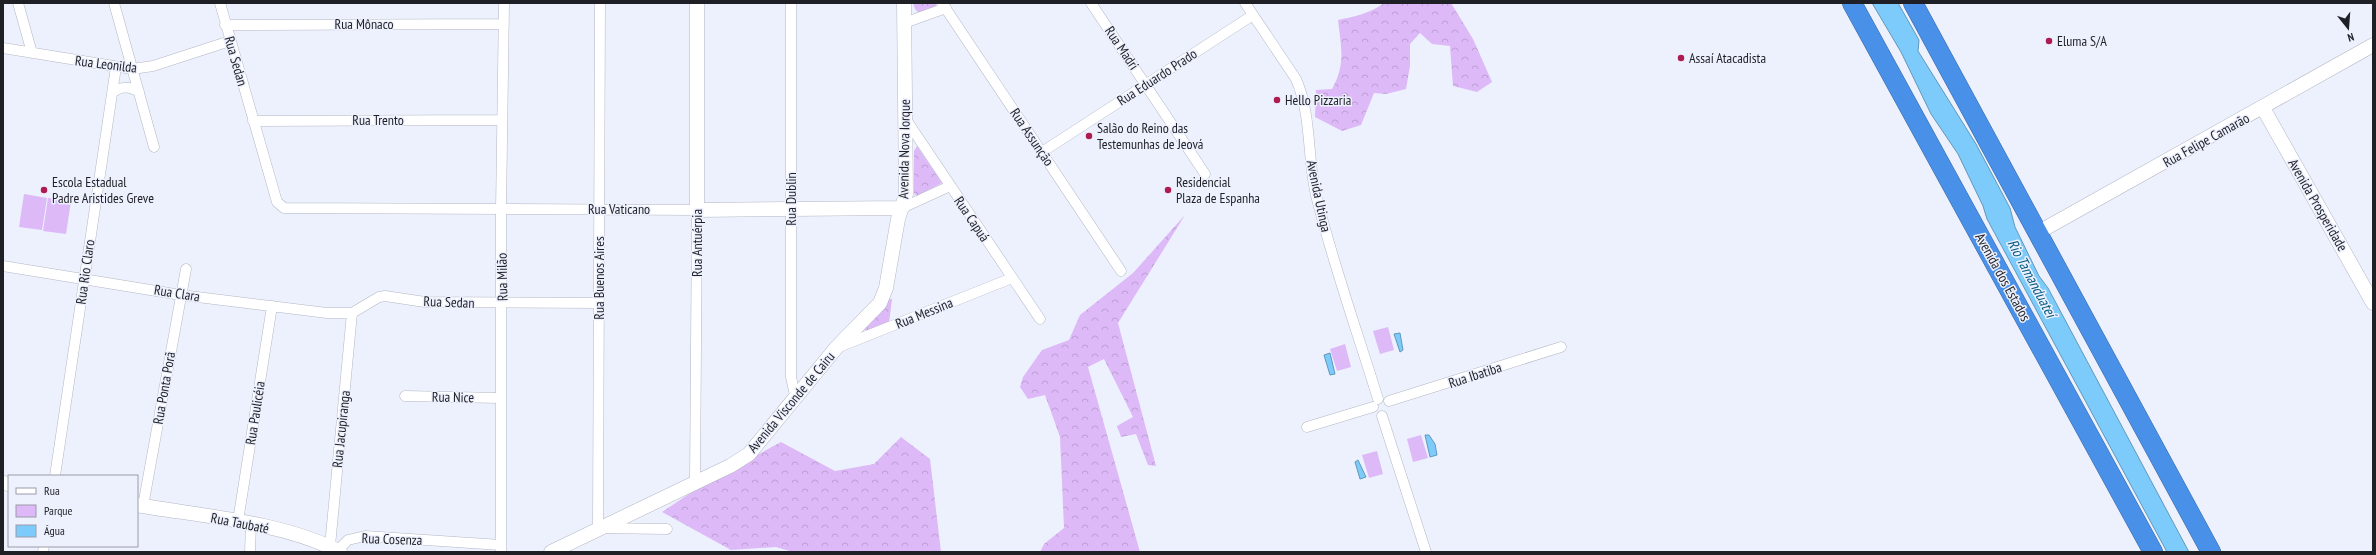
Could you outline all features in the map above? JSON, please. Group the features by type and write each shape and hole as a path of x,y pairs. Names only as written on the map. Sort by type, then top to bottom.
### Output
{"highway":[{"name":"Avenida dos Estados","path":"1852,3 2153,552"},
{"path":"1913,3 2211,552"}],"main road":[{"name":"Rua Antuérpia","path":"696,3 697,210"},
{"name":"Avenida Nova Iorque","path":"885,293 906,194 904,3"},
{"name":"Rua Felipe Camarão","path":"2038,234 2373,45"},
{"name":"Avenida Prosperidade","path":"2263,108 2373,303"},
{"name":"Rua Vaticano","path":"697,210 902,208"},
{"name":"Avenida Visconde de Cairu","path":"550,552 730,466 749,454 795,395 836,348 876,307 885,293"},
{"name":"Rua Taubaté","path":"140,506 244,522 336,550"}],"street":[{"path":"18,3 32,53"},
{"path":"114,3 154,147"},
{"name":"Rua Sedan","path":"220,3 225,25 277,202 284,208"},
{"name":"Rua Milão","path":"501,548 501,210 504,3"},
{"name":"Rua Buenos Aires","path":"598,528 600,3"},
{"name":"Rua Dublin","path":"791,3 791,377 795,395"},
{"name":"Rua Madri","path":"1091,3 1205,174"},
{"name":"Avenida Utinga","path":"1245,3 1301,91 1306,109 1312,176 1321,213 1375,403"},
{"path":"904,24 944,6"},
{"name":"Rua Assunção","path":"944,6 1121,271"},
{"name":"Rua Eduardo Prado","path":"1042,152 1253,15"},
{"name":"Rua Mônaco","path":"225,25 504,24"},
{"name":"Rua Leonilda","path":"3,48 132,69 153,66 230,41"},
{"name":"Rua Rio Claro","path":"55,475 116,67"},
{"path":"112,93 117,89 128,87 138,92"},
{"name":"Rua Capuá","path":"905,118 1040,319"},
{"name":"Rua Trento","path":"253,121 502,120"},
{"name":"Rua Vaticano","path":"902,208 950,186"},
{"name":"Rua Vaticano","path":"284,208 697,210"},
{"name":"Rua Antuérpia","path":"695,483 697,210"},
{"name":"Rua Clara","path":"3,266 181,295 327,313 352,313"},
{"name":"Rua Ponta Porã","path":"140,506 186,269"},
{"name":"Rua Messina","path":"836,348 1012,278"},
{"name":"Rua Sedan","path":"352,313 385,296 419,301 599,303"},
{"name":"Rua Paulicéia","path":"250,552 244,522 272,306"},
{"name":"Rua Jacupiranga","path":"336,550 352,313"},
{"name":"Rua Ibatiba","path":"1389,401 1561,348"},
{"name":"Rua Nice","path":"405,396 500,398"},
{"path":"1307,426 1375,403 1383,398 1389,401 1390,412 1382,416"},
{"path":"1375,403 1375,413 1382,416 1426,552"},
{"path":"598,528 667,529"},
{"name":"Rua Cosenza","path":"336,550 348,540 365,536 501,548"}],"green space":[{"path":"913,3 936,3 936,6 920,14 915,9"},
{"path":"1384,3 1451,3 1473,39 1492,82 1477,92 1453,86 1450,46 1432,44 1420,33 1410,44 1410,66 1406,89 1386,94 1374,93 1361,125 1342,131 1315,117 1316,90 1332,89 1341,63 1338,20 1368,12"},
{"path":"917,146 942,183 917,196 914,193 914,151"},
{"path":"24,194 47,198 42,230 19,227"},
{"path":"48,198 71,201 66,234 43,231"},
{"path":"1185,215 1118,323 1156,466 1148,465 1136,434 1121,437 1117,426 1133,417 1104,359 1088,367 1140,552 1040,552 1044,544 1064,528 1060,437 1045,395 1028,399 1020,387 1023,377 1042,350 1069,340 1080,315 1133,273"},
{"path":"886,299 892,299 889,323 868,331 864,330"},
{"path":"1388,327 1394,350 1380,354 1373,331"},
{"path":"1345,344 1351,367 1337,371 1330,349"},
{"path":"1421,435 1428,458 1413,462 1407,439"},
{"path":"901,437 930,459 941,552 793,552 776,547 731,550 662,512 704,484 781,442 835,471 874,464"},
{"path":"1377,451 1383,474 1369,478 1362,455"}],"water":[{"name":"Rio Tamanduateí","path":"1872,3 1898,3 1919,40 1918,51 1976,144 2010,208 2015,227 2039,276 2048,288 2189,552 2167,552 1987,219 1983,206 1958,154 1931,114 1901,52"},
{"path":"1400,333 1403,350 1400,352 1394,334"},
{"path":"1330,353 1335,374 1330,375 1324,355"},
{"path":"1425,435 1429,435 1435,444 1437,455 1430,457"},
{"path":"1358,460 1366,477 1360,479 1355,462"}],"place":[{"name":"Eluma S/A","path":"2049,41"},
{"name":"Assaí Atacadista","path":"1681,58"},
{"name":"Hello Pizzaria","path":"1277,100"},
{"name":"Salão do Reino das Testemunhas de Jeová","path":"1089,136"},
{"name":"Escola Estadual Padre Aristides Greve","path":"44,190"},
{"name":"Residencial Plaza de Espanha","path":"1168,190"}]}
